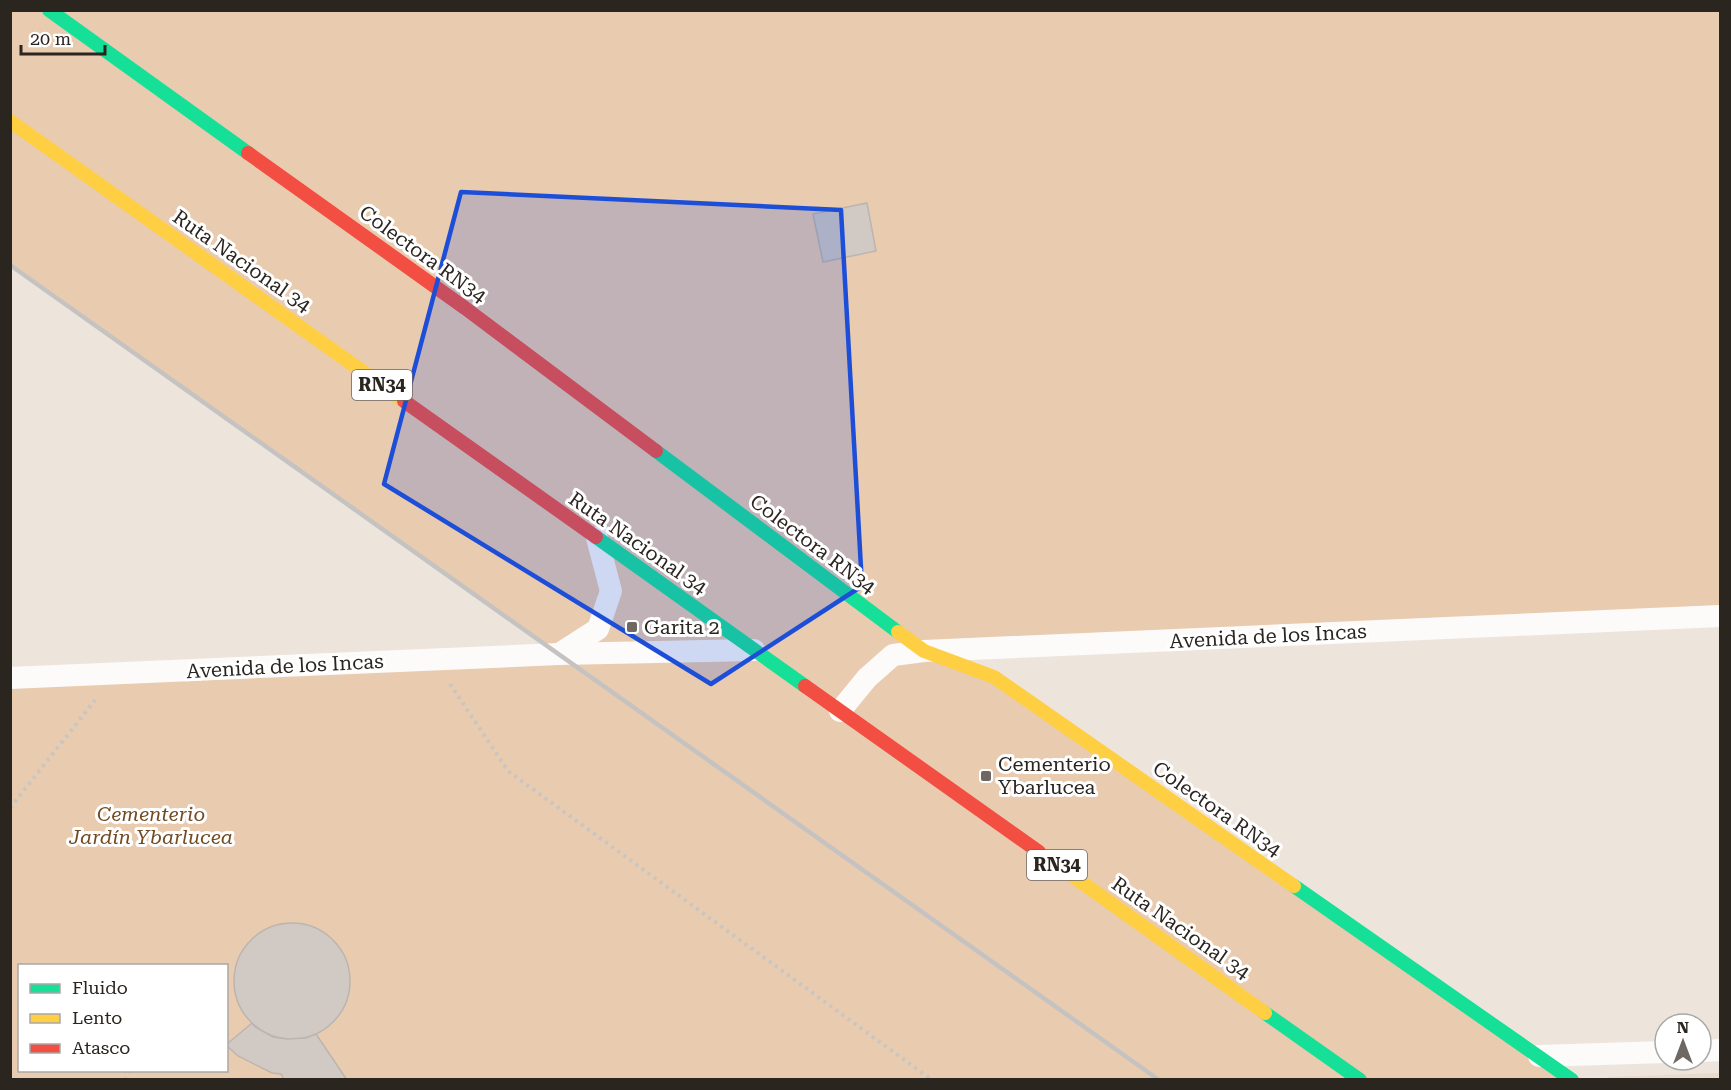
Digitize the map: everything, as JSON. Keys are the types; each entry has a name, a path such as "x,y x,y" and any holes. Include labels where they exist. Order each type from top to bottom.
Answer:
{"main road":[{"name":"Colectora RN34","path":"49,10 465,308 924,651 994,677 1572,1080"},
{"name":"Ruta Nacional 34","path":"10,120 1360,1080"}],"street":[{"path":"560,654 598,629 611,591 597,538"},
{"name":"Avenida de los Incas","path":"840,711 867,678 893,655 924,651 1720,616"},
{"name":"Avenida de los Incas","path":"10,678 560,654 754,650"},
{"path":"1539,1056 1653,1052"}],"path":[{"path":"433,659 508,771 932,1080"},
{"path":"10,808 116,673"}],"highlighted area":[{"path":"461,192 841,210 862,586 711,684 384,484"}],"shaded area":[{"path":"1720,1073 1720,1080 1610,1080 1607,1077"}],"green space":[{"name":"Cementerio Jardín Ybarlucea","path":"11,11 1720,11 1720,616 927,651 994,677 1572,1079 11,1079 10,678 559,654 11,265"}],"building":[{"path":"867,203 876,251 823,262 813,214"},
{"path":"292,923 314,927 333,940 346,959 350,981 346,1003 333,1022 314,1035 292,1039 270,1035 251,1022 238,1003 234,981 238,959 251,940 270,927"},
{"path":"252,1023 273,1037 306,1038 316,1034 347,1080 284,1080 281,1074 272,1073 238,1056 228,1047 228,1043"}],"railway":[{"path":"10,265 1159,1080"}],"traffic: fast":[{"path":"49,10 248,153"},
{"path":"656,451 898,632"},
{"path":"596,537 805,686"},
{"path":"1294,886 1572,1080"},
{"path":"1265,1013 1360,1080"}],"traffic: slow":[{"path":"10,121 404,401"},
{"path":"898,632 924,651 994,677 1294,886"},
{"path":"1039,852 1265,1013"}],"traffic: jam":[{"path":"248,153 465,308 656,451"},
{"path":"404,401 596,537"},
{"path":"805,686 1039,852"}],"place":[{"name":"Garita 2","path":"632,627"},
{"name":"Cementerio Ybarlucea","path":"986,776"}]}
